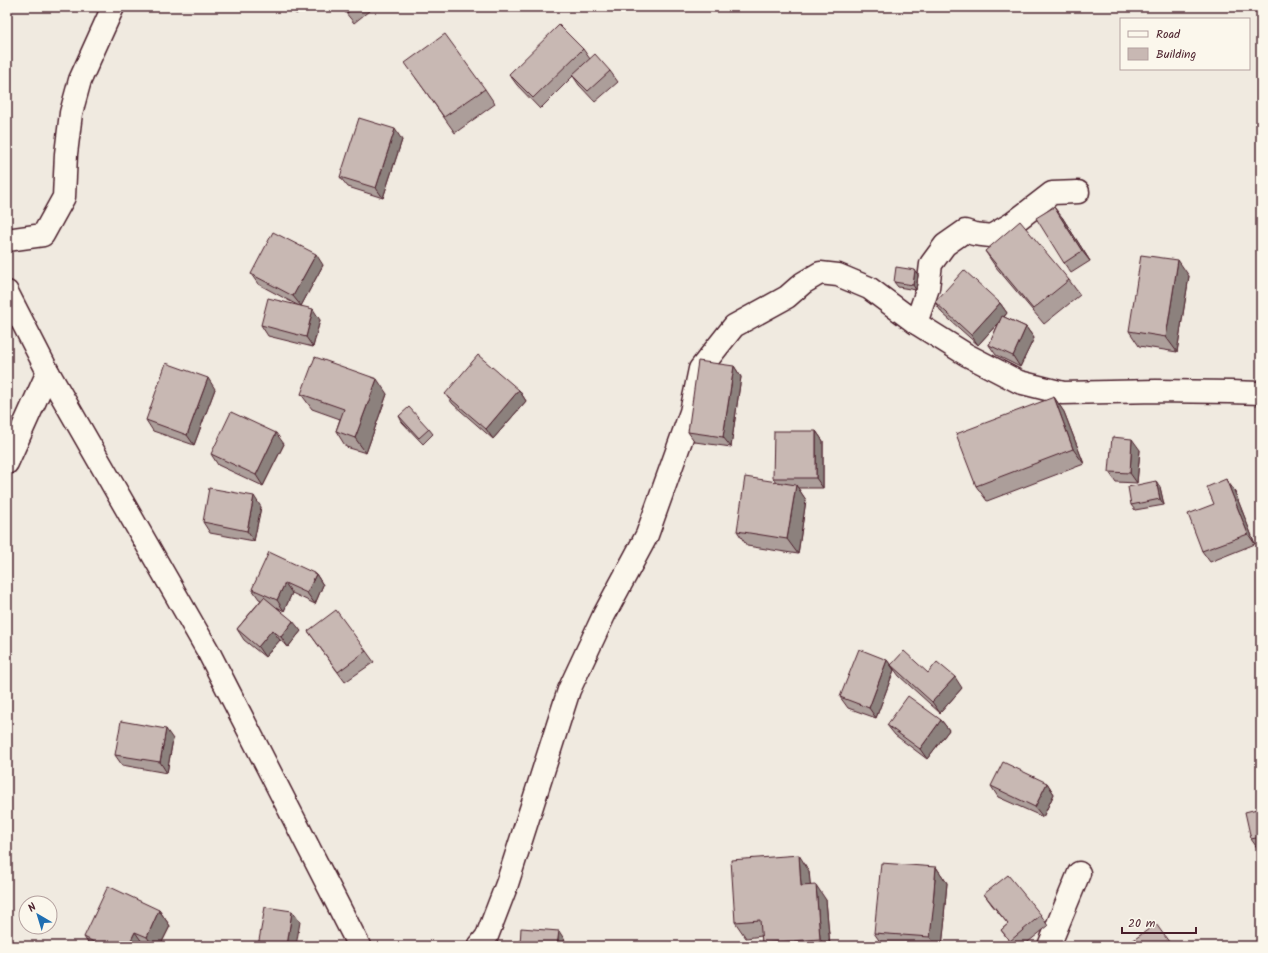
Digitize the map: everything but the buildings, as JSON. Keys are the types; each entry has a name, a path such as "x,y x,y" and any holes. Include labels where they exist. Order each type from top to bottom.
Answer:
{"street":[{"path":"7,240 43,235 64,197 66,154 71,113 80,80 113,7"},
{"path":"916,322 928,288 931,264 945,245 965,231 974,234 991,236 1013,222 1052,193 1078,192"},
{"path":"479,946 487,936 507,884 569,690 604,615 647,535 691,412 700,369 734,326 787,297 803,283 820,273 838,275 869,288 916,322 967,355 1019,382 1063,393 1156,391 1261,393"},
{"path":"7,292 48,372 208,651 359,946"},
{"path":"7,463 48,372"},
{"path":"1049,946 1079,873"}]}
